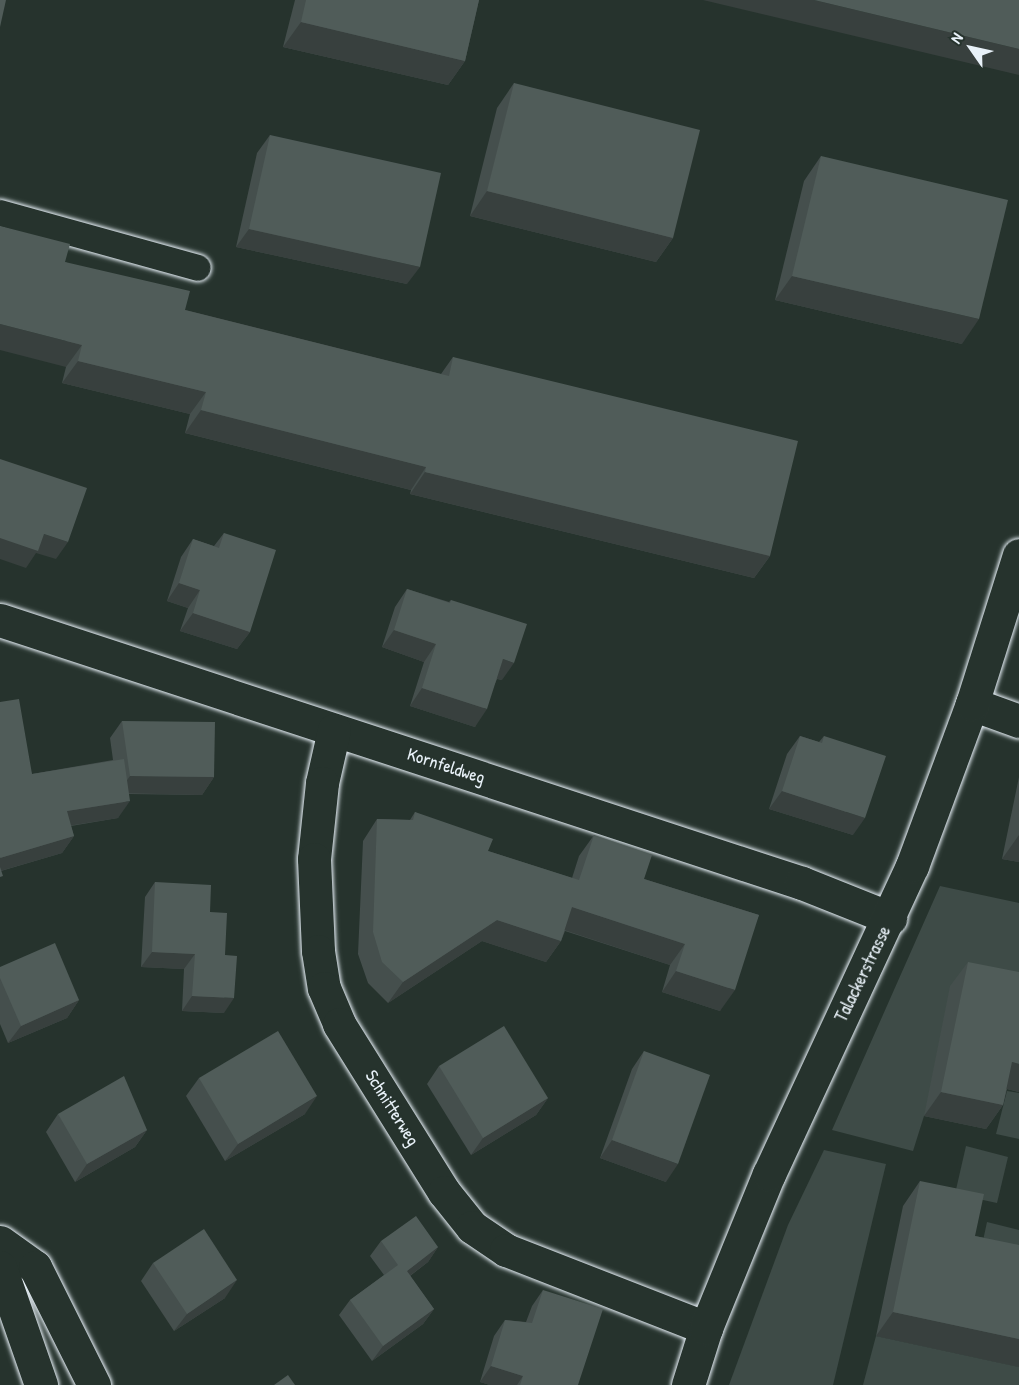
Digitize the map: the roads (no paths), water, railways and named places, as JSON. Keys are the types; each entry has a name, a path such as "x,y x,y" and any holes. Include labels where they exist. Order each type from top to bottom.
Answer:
{"street":[{"name":"Talackerstrasse","path":"688,1385 706,1328 769,1174 890,918 923,838 972,704 1019,555"},
{"name":"Kornfeldweg","path":"0,620 802,883 890,918"},
{"path":"972,704 1019,721"},
{"name":"Schnitterweg","path":"334,730 322,783 314,859 318,951 324,988 345,1034 444,1192 472,1227 506,1250 706,1328"},
{"path":"0,1242 35,1267 89,1375"},
{"path":"0,1268 41,1385"}],"lane":[{"path":"0,213 198,268"}]}
